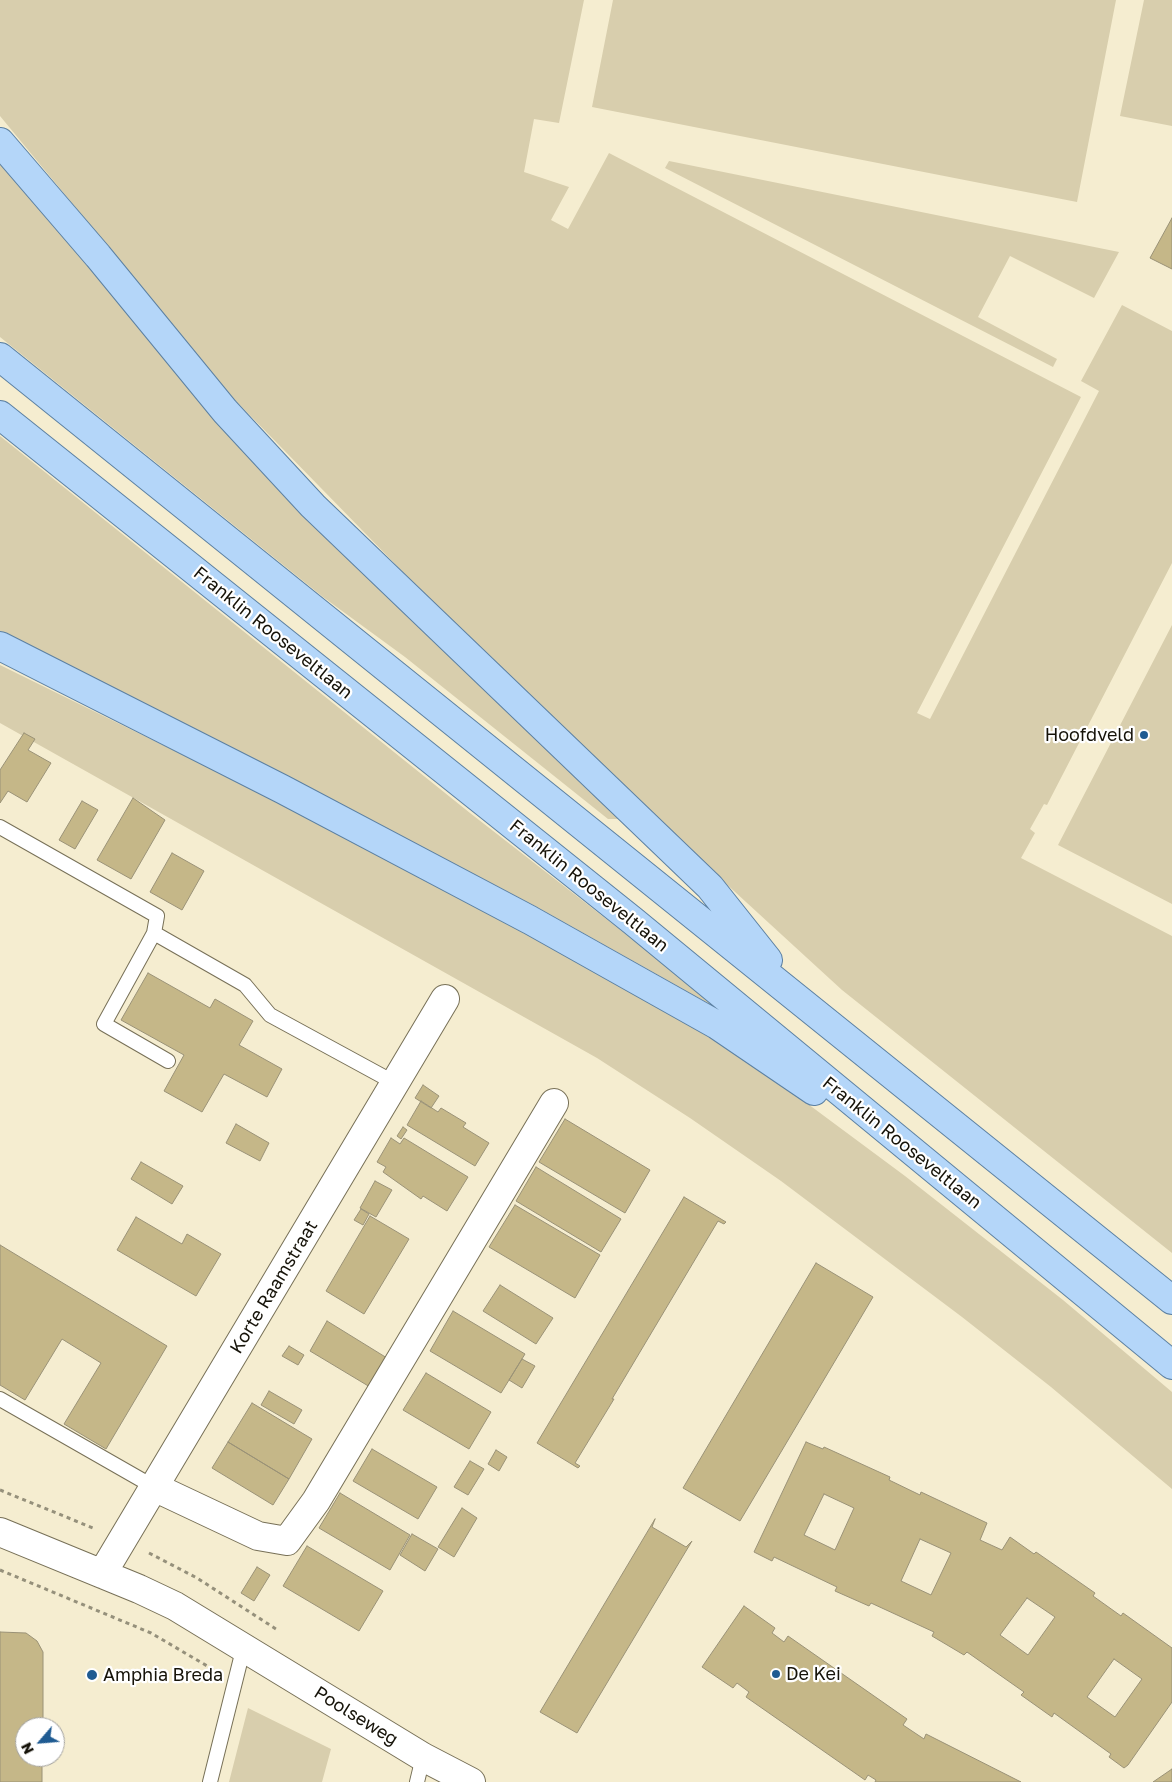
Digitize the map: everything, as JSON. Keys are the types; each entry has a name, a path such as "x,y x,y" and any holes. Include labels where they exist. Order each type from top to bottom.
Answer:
{"main road":[{"path":"0,142 98,256 225,410 313,506 710,887 797,997"},
{"path":"0,357 1172,1300"},
{"name":"Franklin Rooseveltlaan","path":"0,415 633,921 1172,1365"},
{"path":"0,646 430,867 717,1025 962,1193"}],"street":[{"name":"Korte Raamstraat","path":"102,1574 445,999"},
{"path":"154,1487 258,1536 287,1541 316,1501 554,1104"},
{"name":"Poolseweg","path":"0,1532 157,1597 244,1646 420,1770 470,1782"}],"lane":[{"path":"0,827 157,916 154,934 104,1024 168,1061"},
{"path":"154,934 245,985 270,1015 395,1083"},
{"path":"0,1399 154,1487"},
{"path":"210,1782 244,1646"}],"path":[{"path":"0,1570 151,1632 235,1682"}],"shaded area":[{"path":"0,0 584,0 559,123 534,119 524,172 569,187 551,220 568,229 609,153 1081,397 917,713 930,719 1099,391 1081,381 1122,305 1172,331 1172,563 1047,805 1044,804 1030,829 1035,833 1021,858 1172,936 1172,1253 842,990 638,803 445,615 234,399 0,116"},
{"path":"613,0 1116,0 1077,202 592,107"},
{"path":"1144,0 1172,0 1172,126 1120,116"},
{"path":"0,161 621,819 608,819 405,657 323,597 0,337"},
{"path":"669,161 1119,252 1094,298 1010,256 978,317 1057,359 1053,367 665,168"},
{"path":"0,436 470,813 731,1016 537,907 0,632"},
{"name":"Hoofdveld","path":"1172,625 1172,904 1058,845"},
{"path":"0,665 276,801 524,930 707,1036 812,1107 905,1176 1063,1300 1172,1392 1172,1489 1051,1387 962,1317 781,1181 690,1118 597,1058 0,723"},
{"path":"248,1708 331,1749 322,1782 229,1782"}],"building":[{"path":"1172,218 1172,269 1150,258"},
{"path":"24,733 35,739 28,750 51,763 27,802 8,791 0,803 0,770"},
{"path":"133,798 165,820 131,879 97,860"},
{"path":"82,801 98,810 75,849 59,840"},
{"path":"172,853 204,871 182,910 150,892"},
{"path":"148,973 210,1008 215,999 253,1021 239,1045 282,1069 267,1097 224,1074 202,1112 164,1091 184,1055 121,1020"},
{"path":"423,1085 439,1096 431,1108 415,1098"},
{"path":"421,1101 438,1112 441,1108 466,1123 463,1127 489,1143 475,1166 407,1125"},
{"path":"565,1119 650,1170 625,1213 539,1162"},
{"path":"236,1124 269,1143 260,1161 226,1143"},
{"path":"403,1127 407,1130 401,1139 397,1136"},
{"path":"391,1138 400,1144 404,1138 468,1177 447,1211 423,1196 421,1199 383,1172 386,1167 377,1162"},
{"path":"141,1162 183,1186 172,1204 131,1179"},
{"path":"536,1167 621,1219 601,1252 516,1201"},
{"path":"375,1181 392,1190 376,1217 360,1208"},
{"path":"684,1197 726,1222 724,1224 718,1221 575,1463 580,1466 578,1468 537,1443"},
{"path":"515,1205 600,1255 575,1298 489,1247"},
{"path":"361,1209 369,1214 363,1225 354,1220"},
{"path":"370,1216 409,1239 364,1314 326,1291"},
{"path":"136,1217 182,1244 187,1234 221,1254 196,1296 117,1250"},
{"path":"0,1245 167,1346 106,1449 64,1424 101,1363 62,1339 25,1400 0,1385"},
{"path":"816,1263 873,1297 740,1521 683,1488"},
{"path":"500,1285 553,1318 536,1344 483,1311"},
{"path":"453,1311 525,1354 501,1393 430,1351"},
{"path":"327,1321 387,1358 370,1387 310,1351"},
{"path":"289,1346 304,1355 298,1365 282,1356"},
{"path":"522,1359 535,1366 522,1388 509,1380"},
{"path":"426,1373 491,1412 469,1449 403,1410"},
{"path":"269,1391 302,1410 294,1424 261,1405"},
{"path":"252,1403 312,1439 289,1479 228,1442"},
{"path":"228,1442 289,1479 273,1505 212,1468"},
{"path":"806,1442 823,1449 824,1447 890,1477 889,1480 920,1495 921,1492 987,1523 980,1540 1002,1550 1010,1537 1034,1554 1036,1552 1095,1593 1093,1596 1121,1616 1123,1613 1172,1648 1172,1702 1124,1768 1109,1757 1111,1754 1054,1713 1052,1717 1021,1695 1024,1692 967,1652 964,1655 932,1636 934,1632 871,1603 869,1606 835,1591 837,1587 774,1557 772,1561 754,1552","holes":["824,1494 854,1508 835,1550 804,1535","920,1539 951,1553 931,1595 901,1581","1027,1598 1055,1617 1028,1655 1000,1635","1114,1659 1142,1679 1115,1717 1087,1697"]},
{"path":"372,1449 437,1487 418,1519 353,1481"},
{"path":"496,1450 507,1457 499,1471 488,1464"},
{"path":"470,1461 484,1469 468,1495 454,1487"},
{"path":"340,1493 410,1535 390,1570 319,1528"},
{"path":"462,1508 477,1518 454,1557 438,1547"},
{"path":"655,1519 652,1527 686,1547 692,1541 577,1733 540,1712"},
{"path":"412,1534 438,1549 425,1571 400,1555"},
{"path":"307,1546 383,1591 359,1631 283,1586"},
{"path":"257,1567 270,1575 254,1601 241,1593"},
{"path":"744,1606 775,1628 772,1633 784,1642 788,1636 907,1719 903,1725 924,1739 926,1734 1021,1782 875,1782 876,1780 868,1775 865,1780 746,1697 749,1692 737,1683 733,1688 702,1667"},
{"path":"0,1632 26,1633 37,1641 43,1652 43,1717 15,1717 15,1767 42,1767 42,1782 0,1782"},
{"path":"1172,1769 1172,1782 1153,1782"}],"place":[{"name":"Hoofdveld","path":"1144,735"},
{"name":"De Kei","path":"776,1674"},
{"name":"Amphia Breda","path":"92,1675"}]}
